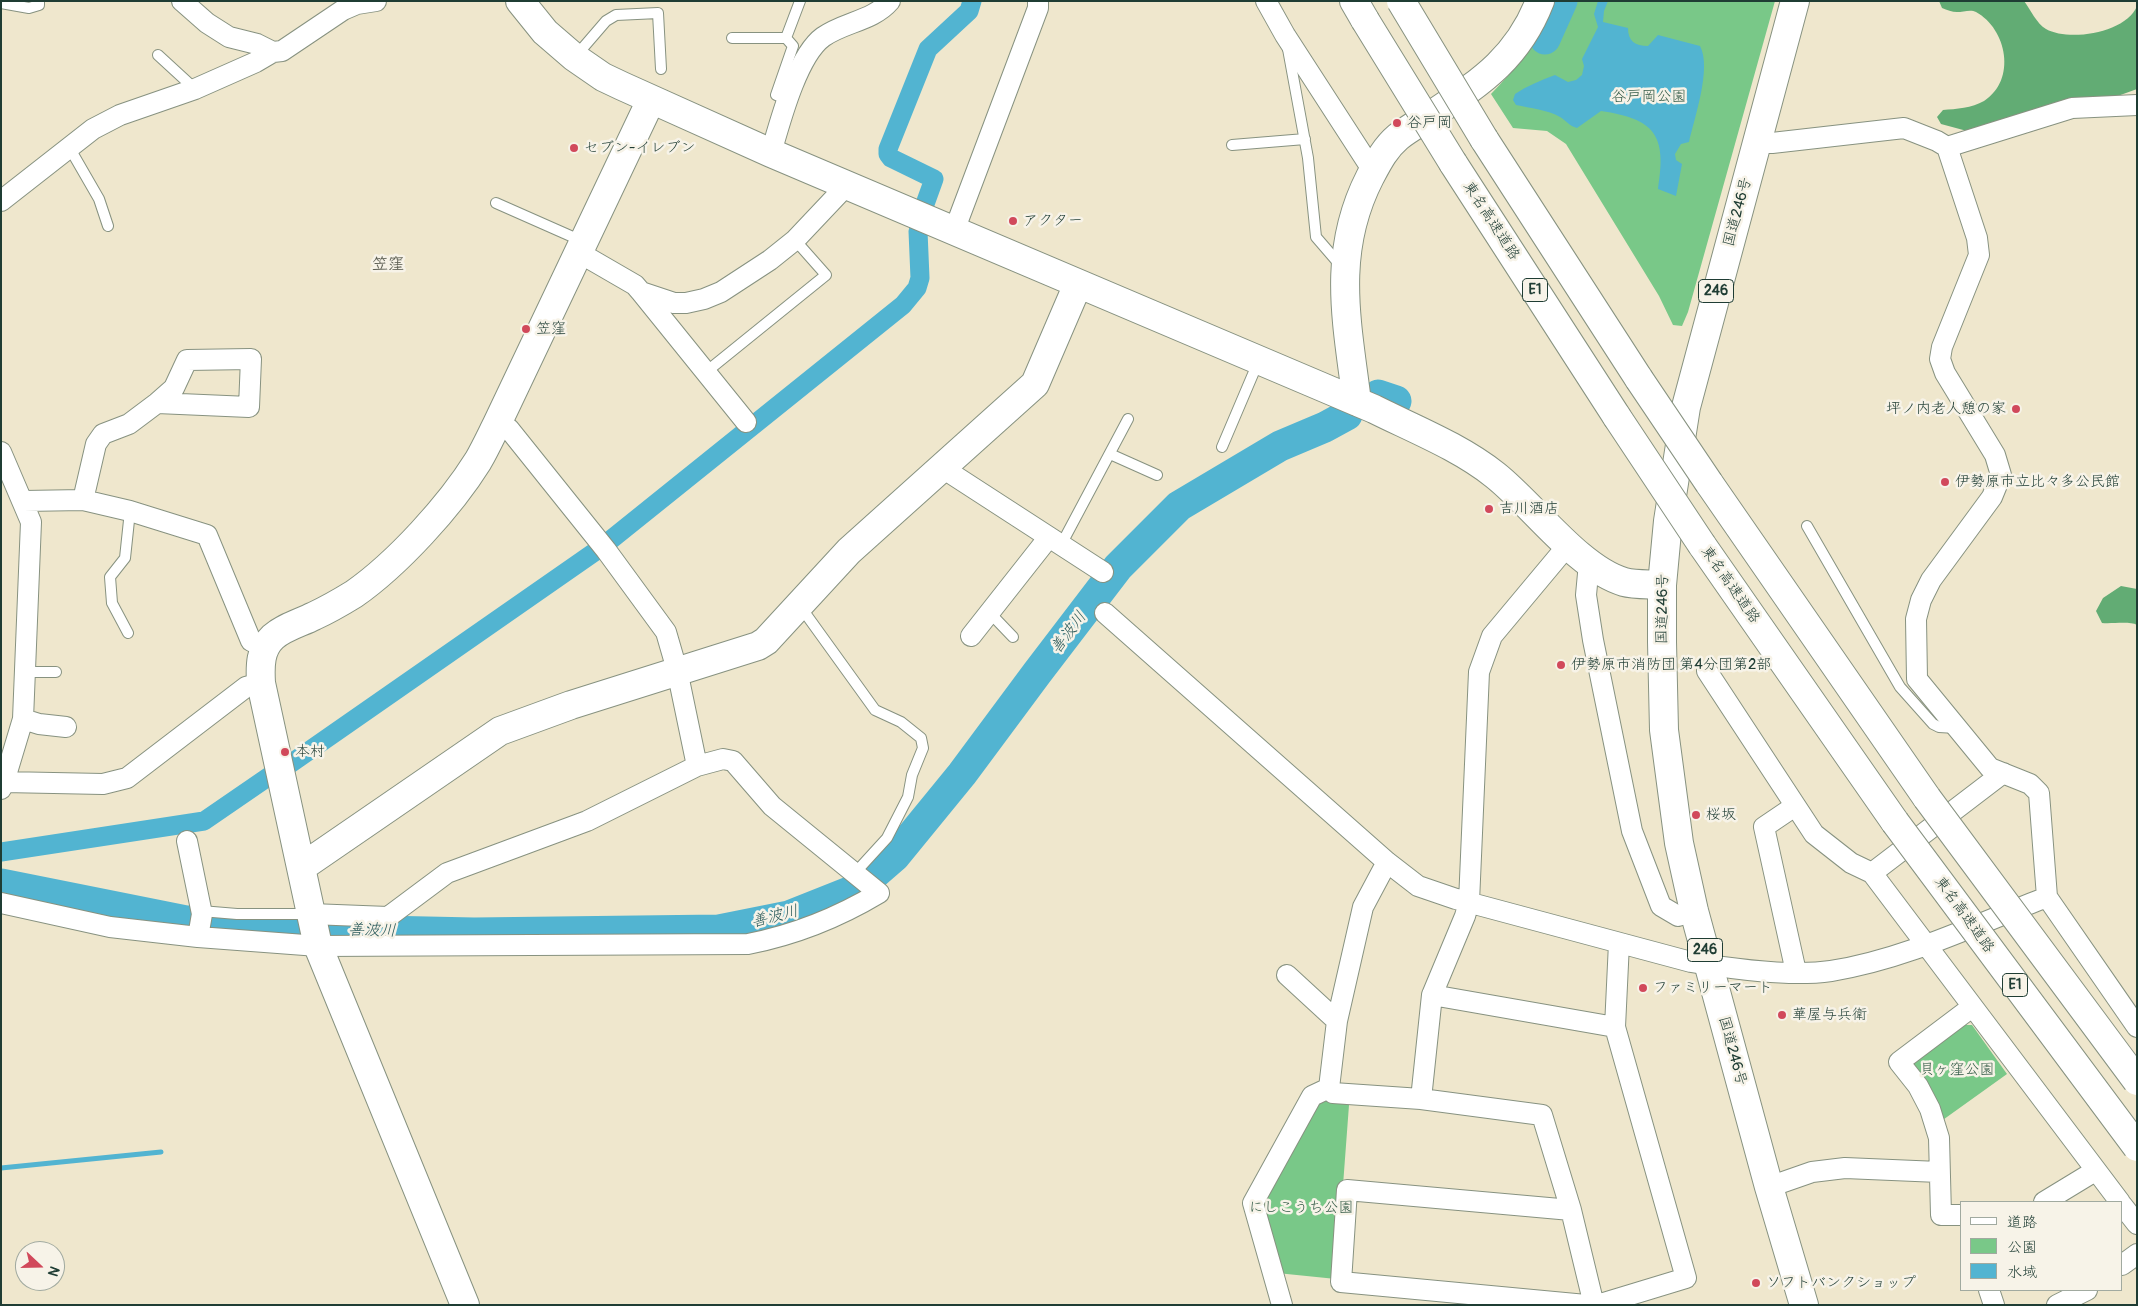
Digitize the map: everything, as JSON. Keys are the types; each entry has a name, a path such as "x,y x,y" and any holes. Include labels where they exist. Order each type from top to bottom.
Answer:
{"main road":[{"path":"520,1 545,32 574,57 603,77 650,100 1357,402 1469,457 1496,475 1568,545 1589,562 1624,582 1662,585"},
{"name":"E1","path":"1401,1 1484,139 1639,379 1709,483 1927,798 2137,1082"},
{"path":"1357,402 1344,293 1348,238 1361,194 1385,150 1398,137 1482,81 1496,68 1520,40 1530,24 1540,1"},
{"name":"国道246号","path":"1795,1 1686,407 1671,494 1662,585 1664,730 1679,843 1694,911 1769,1187 1804,1305"},
{"name":"東名高速道路","path":"1359,11 1453,163 1702,545 1895,822 2137,1147"},
{"path":"465,1305 315,930 261,683 260,664 265,647 273,637 353,595 391,563 449,501 478,461 498,424 650,100"},
{"path":"302,867 500,731 677,670 758,646 766,641 849,551 1036,384 1078,284"}],"street":[{"path":"182,1 206,23 229,37 257,44 273,52"},
{"path":"1,202 92,129 120,115 195,89 256,62 273,52 282,51 344,10 357,4 376,1"},
{"path":"771,152 788,100 806,55 823,37 882,11 890,1"},
{"path":"954,231 1038,8 1038,1"},
{"path":"1266,1 1285,35 1373,171"},
{"path":"1947,147 2072,108 2137,105"},
{"path":"1756,143 1772,143 1904,128 1936,140 1947,147 1977,238 1979,255 1942,347 1940,359 1948,379 1995,454 2001,475 1996,490 1988,503 1931,580 1918,609 1916,629 1917,679 1987,764 2030,784 2039,793 2047,898 2137,1027"},
{"path":"641,292 674,303 686,303 704,299 721,292 795,240 848,185"},
{"path":"580,247 641,292 746,422"},
{"path":"83,500 96,444 103,434 129,424 157,403 174,388 187,360 251,359 249,406 157,403"},
{"path":"498,424 509,429 606,550 666,632 677,670 697,766"},
{"path":"1,452 24,501 31,522 23,719 2,786 103,784 127,778 246,687 261,683"},
{"path":"941,467 1103,572"},
{"path":"24,501 83,500 130,511 206,535 251,641 265,647"},
{"path":"971,636 1055,541"},
{"path":"1421,1099 1432,995 1469,902 1479,672 1492,636 1568,545"},
{"path":"1589,562 1586,595 1593,640 1632,831 1661,906 1678,916 1694,911"},
{"path":"1106,613 1387,862 1418,886 1469,902 1618,943 1709,965 1796,972 1830,971 1867,963 1925,944 2047,898"},
{"path":"1707,671 1814,834 1851,863 1872,873 2119,1201"},
{"path":"23,719 38,724 66,727"},
{"path":"1,903 110,927 198,937 315,930 748,944 773,939 801,930 858,905 879,893 772,806 733,761 723,759 697,766 587,820 447,873 388,917 315,930"},
{"path":"1872,873 2003,773"},
{"path":"1795,806 1764,827 1796,972"},
{"path":"187,841 202,912 198,937"},
{"path":"1387,862 1363,908 1337,1021 1329,1088 1333,1093 1421,1099 1542,1115 1571,1210 1595,1305 1686,1278 1615,1027 1618,943"},
{"path":"1287,975 1337,1021"},
{"path":"1432,995 1615,1027"},
{"path":"1960,1215 1941,1215 1939,1138 1930,1109 1918,1086 1899,1062 1972,1007"},
{"path":"1282,1305 1253,1203 1312,1096 1329,1088"},
{"path":"1769,1187 1812,1172 1845,1168 1939,1172"},
{"path":"2046,1201 2095,1170"},
{"path":"1571,1210 1347,1190 1341,1282 1586,1305"},
{"path":"2123,1206 2137,1224"},
{"path":"2123,1264 2137,1254"},
{"path":"1989,1291 1994,1305"},
{"path":"2057,1305 2085,1291"}],"lane":[{"path":"1,3 29,8 40,5 39,1"},
{"path":"658,1 661,69"},
{"path":"786,38 800,1"},
{"path":"574,57 606,21 616,15 658,13"},
{"path":"1285,35 1305,138 1316,237 1345,271"},
{"path":"732,38 786,38 793,46 776,95 788,100"},
{"path":"158,55 195,89"},
{"path":"1232,145 1305,138"},
{"path":"69,147 99,199 108,226"},
{"path":"496,203 580,247"},
{"path":"706,372 826,275 795,240"},
{"path":"1222,447 1259,360"},
{"path":"1055,541 1110,454 1128,419"},
{"path":"1110,454 1156,475"},
{"path":"128,633 112,603 110,577 125,558 130,511"},
{"path":"1807,526 1900,688 1933,724 1939,727 1958,728"},
{"path":"799,605 875,710 901,722 921,738 923,748 912,775 908,797 863,880"},
{"path":"990,613 1013,637"},
{"path":"25,672 56,672"},
{"path":"202,912 237,914 315,930"}],"green space":[{"name":"谷戸岡公園","path":"1556,1 1775,1 1688,312 1682,326 1673,325 1659,296 1566,144 1547,131 1513,128 1491,94 1528,51 1544,27"},
{"path":"1939,1 2024,1 2043,27 2056,33 2068,35 2082,35 2109,29 2131,15 2137,6 2137,89 2115,97 1967,131 1941,124 1937,117 1943,110 1974,105 1984,101 1994,92 2001,81 2004,55 2001,42 1987,20 1974,11 1955,12 1944,9"},
{"path":"2121,586 2137,589 2137,625 2102,623 2096,611 2103,598"},
{"name":"貝ヶ窪公園","path":"1964,1025 1972,1025 2007,1074 1940,1122 1912,1069 1915,1060"},
{"name":"にしこうち公園","path":"1320,1096 1339,1098 1349,1105 1336,1279 1277,1273 1257,1203"}],"water":[{"path":"1598,1 1608,1 1604,11 1603,22 1628,28 1629,36 1636,44 1648,46 1658,35 1700,46 1704,67 1701,94 1689,142 1681,144 1675,154 1676,160 1682,164 1676,196 1658,189 1660,155 1658,143 1653,133 1645,125 1619,114 1601,111 1577,128 1550,113 1516,105 1513,100 1515,94 1520,91 1555,75 1568,82 1576,80 1582,75 1584,66 1582,59 1598,27 1594,14"}],"waterway":[{"path":"925,204 934,179 891,158 888,154 888,149 928,49 969,11 972,1"},
{"name":"善波川","path":"1545,39 1562,1"},
{"path":"608,542 903,305 917,288 920,278 918,231"},
{"name":"善波川","path":"1378,395 1396,401"},
{"name":"善波川","path":"1,884 186,921 228,926 474,933 719,930 789,916 857,889 895,856 962,774 1118,567 1179,506 1280,446 1325,427 1347,415"},
{"path":"290,764 596,551"},
{"path":"1,852 204,821 271,775"},
{"path":"1,1168 161,1152"}],"place":[{"name":"谷戸岡","path":"1397,123"},
{"name":"セブン-イレブン","path":"574,148"},
{"name":"アクター","path":"1013,221"},
{"name":"笠窪","path":"526,329"},
{"name":"坪ノ内老人憩の家","path":"2016,409"},
{"name":"伊勢原市立比々多公民館","path":"1945,482"},
{"name":"吉川酒店","path":"1489,509"},
{"name":"伊勢原市消防団 第4分団第2部","path":"1561,665"},
{"name":"本村","path":"285,752"},
{"name":"桜坂","path":"1696,815"},
{"name":"ファミリーマート","path":"1643,988"},
{"name":"華屋与兵衛","path":"1782,1015"},
{"name":"ソフトバンクショップ","path":"1756,1283"}],"district":[{"name":"笠窪","path":"388,265"}]}
